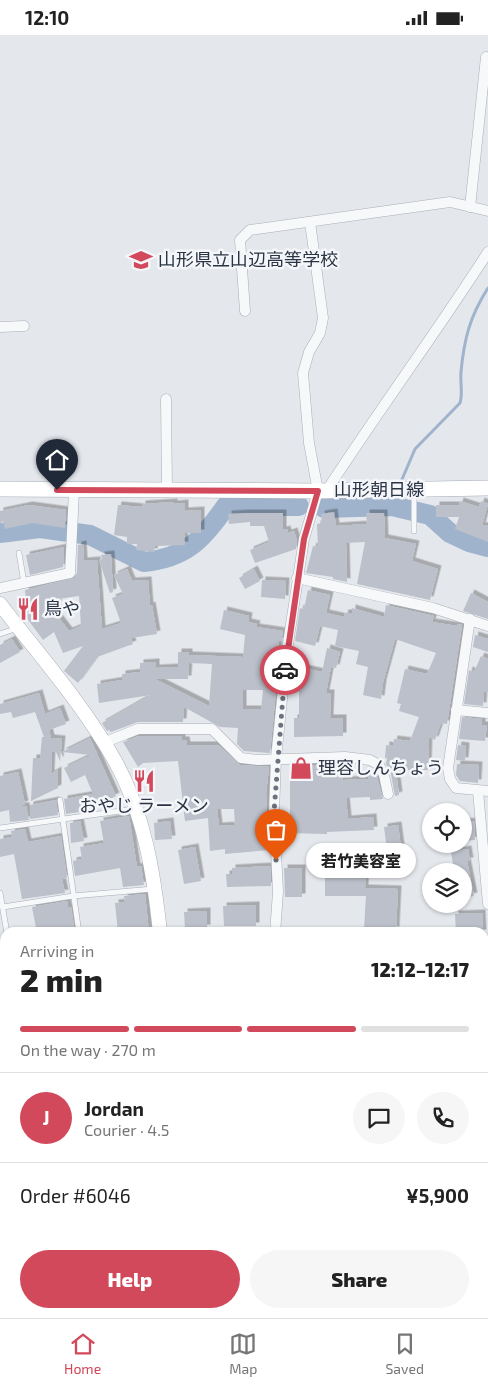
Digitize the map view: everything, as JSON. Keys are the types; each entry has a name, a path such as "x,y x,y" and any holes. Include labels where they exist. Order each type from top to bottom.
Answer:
{"main road":[{"name":"山形朝日線","path":"0,489 74,491 414,491 488,488"}],"street":[{"path":"470,207 486,57"},
{"path":"245,311 240,240 250,230 450,202 488,211"},
{"path":"310,221 323,318 320,333 308,352 303,373 309,443 322,491"},
{"path":"275,927 278,892 274,812 276,758 297,578 304,539 322,491 453,307 488,253"},
{"path":"0,327 24,326"},
{"path":"166,399 167,491"},
{"path":"0,588 70,573 74,491"},
{"path":"297,578 433,608 488,626"},
{"path":"0,604 86,716 115,761 135,809 148,850 156,889 159,927"},
{"path":"470,619 448,768 450,779 456,788 483,791 488,904"},
{"path":"456,710 488,713"},
{"path":"104,743 138,729 212,729 241,758 258,760 345,757 370,759 379,765 384,775 388,794"}],"lane":[{"path":"414,491 414,531"},
{"path":"19,553 24,583"},
{"path":"0,634 19,628"},
{"path":"60,800 79,927"},
{"path":"0,828 135,809"},
{"path":"3,907 73,896 156,889"},
{"path":"0,893 6,927"}],"building":[{"path":"460,501 479,507 481,501 488,504 482,526 488,525 488,542 455,529 459,517 436,517 436,505 459,505"},
{"path":"174,502 174,504 185,503 185,511 201,510 201,533 184,533 185,545 155,546 154,552 136,550 137,544 127,544 127,537 114,535 118,505 142,507 142,504"},
{"path":"29,505 66,510 65,528 32,523 5,529 3,521 0,524 0,511"},
{"path":"334,512 336,526 367,524 366,513 384,513 385,538 416,544 412,561 438,569 430,600 357,584 365,542 346,543 347,582 333,579 333,577 306,573 313,546 318,547 317,524 322,523 321,514"},
{"path":"283,513 283,530 287,529 288,533 294,531 297,541 296,549 255,563 250,550 269,542 264,526 250,526 250,522 229,524 228,514"},
{"path":"83,544 84,561 97,560 102,629 121,623 112,598 123,594 114,575 127,569 132,581 148,580 150,606 152,605 157,634 131,638 133,644 97,657 78,683 64,671 83,646 63,653 54,632 43,640 17,605 26,598 25,590 74,578 77,573 78,545","holes":["79,596 81,626 69,631 49,605 58,604 58,599"]},
{"path":"64,547 63,567 30,575 26,555"},
{"path":"111,554 113,592 110,593 99,560 102,559 101,555"},
{"path":"254,569 260,581 245,589 239,578"},
{"path":"262,580 286,581 285,599 261,597"},
{"path":"308,590 330,595 326,613 344,617 345,613 352,613 352,608 384,617 386,605 434,616 432,622 462,625 447,724 441,723 435,740 429,737 428,770 403,770 402,773 396,772 399,795 395,796 391,774 386,764 386,745 393,746 394,739 410,741 419,717 399,711 401,704 397,703 405,669 427,674 436,653 395,639 383,683 381,699 363,695 368,667 356,664 359,651 335,646 338,630 320,626 315,646 295,641 300,608 304,609"},
{"path":"471,593 488,602 488,619 463,611"},
{"path":"224,610 249,616 248,622 257,624 256,627 283,631 281,641 279,641 270,753 244,751 237,744 238,728 220,727 184,707 183,722 138,722 111,732 107,731 102,723 151,695 99,703 97,684 122,680 122,674 140,672 140,663 156,662 156,668 178,667 178,652 189,652 189,655 243,657 245,635 220,629","holes":["189,663 212,664 209,706 155,679 188,679","243,690 263,690 261,709 243,709"]},
{"path":"475,635 488,639 488,652 473,647"},
{"path":"12,639 20,652 0,663 0,645"},
{"path":"327,648 340,652 336,668 331,667 326,693 331,693 330,718 343,718 343,736 294,737 294,718 299,718 299,687 303,668 322,672"},
{"path":"481,656 488,659 488,693 484,691 483,706 464,704 469,670 474,672"},
{"path":"39,693 45,714 60,708 66,724 49,730 51,738 62,739 60,761 56,752 52,751 51,774 58,770 58,788 31,801 33,758 40,758 42,737 44,737 35,712 13,718 11,712 0,714 0,704"},
{"path":"462,717 482,719 482,725 487,725 485,741 459,739"},
{"path":"139,736 182,736 182,740 186,740 187,745 218,745 240,765 269,767 266,794 269,850 225,854 225,849 210,851 208,818 185,821 178,761 143,763 138,767 123,742","holes":["217,809 234,809 235,825 219,826"]},
{"path":"90,738 116,796 93,807 93,810 66,814 64,799 93,794 85,775 71,782 64,768 91,755 62,752"},
{"path":"458,745 466,746 465,761 456,760"},
{"path":"343,764 343,780 369,779 368,776 377,777 383,799 370,800 370,797 346,798 348,819 373,817 374,830 327,832 327,834 287,833 287,815 290,815 290,766"},
{"path":"457,764 479,765 478,783 460,781 456,775"},
{"path":"18,772 25,804 20,806 26,806 29,820 10,822 9,810 0,812 0,776"},
{"path":"56,800 58,815 30,819 30,805"},
{"path":"129,816 137,867 141,866 144,885 123,887 120,868 75,876 73,861 82,859 80,847 104,843 100,821"},
{"path":"80,821 84,841 71,843 70,823"},
{"path":"170,821 172,839 155,840 154,823"},
{"path":"472,821 474,821 475,840 472,840"},
{"path":"398,825 401,848 387,850 384,827"},
{"path":"25,829 28,842 61,836 67,878 62,879 65,893 22,899 14,854 0,857 0,839 12,837 11,831"},
{"path":"195,847 201,881 184,884 178,850"},
{"path":"451,853 469,853 470,861 467,861 467,863 453,863"},
{"path":"339,861 366,862 365,888 398,889 396,927 364,927 366,896 325,896 325,869 339,869"},
{"path":"270,866 271,886 227,887 226,874 232,874 232,868"},
{"path":"284,868 302,868 302,897 285,897"},
{"path":"145,894 148,927 117,927 115,903 125,902 124,896"},
{"path":"67,901 68,907 71,907 74,927 36,927 32,907"},
{"path":"256,905 256,926 224,926 223,906"},
{"path":"207,911 207,927 185,927 184,912"},
{"path":"482,913 483,927 456,927 455,914"}],"waterway":[{"path":"400,484 415,449 460,403 461,372 466,338 472,318 488,288"},
{"path":"0,533 40,528 90,535 144,562 171,556 192,545 209,528 226,506 299,506"},
{"path":"324,508 392,506 430,515 450,533 469,542 488,547"}],"way so far":[{"path":"276,860 274,812 276,758 285,670"}],"place":[{"name":"山形県立山辺高等学校","path":"141,260"},
{"name":"鳥や","path":"28,609"},
{"name":"理容しんちょう","path":"301,768"},
{"name":"おやじ ラーメン","path":"144,781"},
{"name":"若竹美容室","path":"276,860"}],"route":[{"path":"57,490 318,491 304,539 292,608 285,670"}]}
